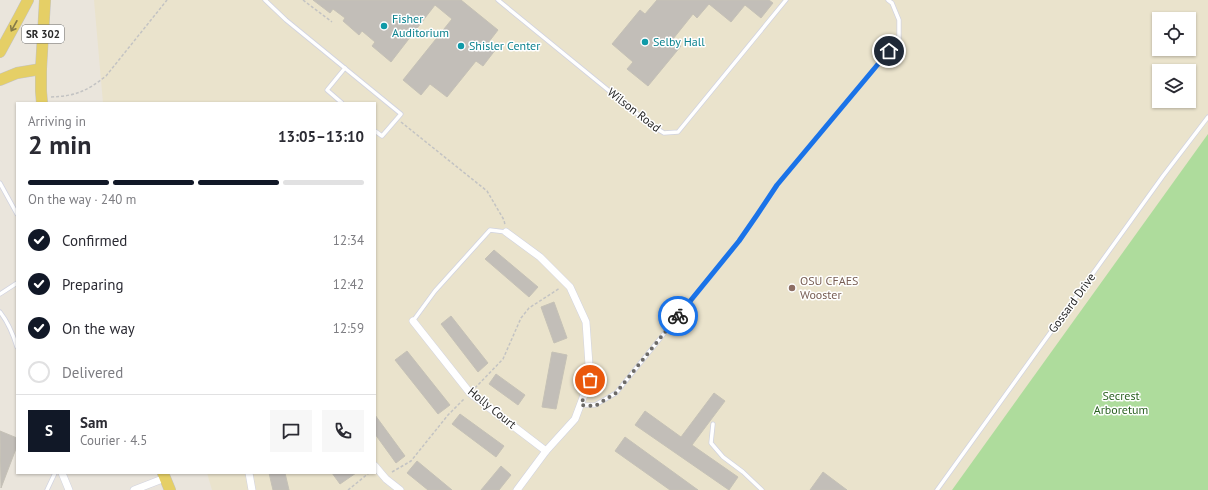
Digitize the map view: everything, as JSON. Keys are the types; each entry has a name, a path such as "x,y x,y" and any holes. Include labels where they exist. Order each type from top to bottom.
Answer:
{"main road":[{"path":"0,52 28,0"},
{"name":"SR 302","path":"41,69 45,0"},
{"path":"0,80 17,73 41,69 42,100"},
{"path":"164,475 170,490"}],"street":[{"path":"506,232 540,257 570,287 586,322 590,380 575,419 546,451 518,490"},
{"name":"Holly Court","path":"413,321 470,393 546,451"},
{"path":"376,467 386,479 400,490"},
{"path":"62,474 69,490"},
{"path":"249,474 252,490"},
{"path":"134,490 164,475"}],"lane":[{"path":"266,0 286,20 401,114 382,136 376,132"},
{"name":"Wilson Road","path":"498,0 651,125 664,133 678,132 786,0"},
{"path":"581,405 595,406 616,393 739,241 777,185 899,39 899,20 892,4 888,0"},
{"path":"341,102 326,90 345,68"},
{"name":"Gossard Drive","path":"937,490 1162,176 1208,117"},
{"path":"0,183 16,212"},
{"path":"413,321 435,291 490,230 506,232"},
{"path":"0,294 16,284"},
{"path":"0,312 12,331 16,345"},
{"path":"12,331 16,329"},
{"path":"713,424 711,443 723,457 743,472 762,490"},
{"path":"47,490 55,474"}],"path":[{"path":"42,100 80,93 100,81 106,76 167,0"},
{"path":"303,0 332,22"},
{"path":"397,118 487,191 504,220 506,232"}],"shaded area":[{"name":"OSU CFAES Wooster","path":"94,0 1208,0 1208,490 212,490 207,474 376,474 376,102 103,102"}],"green space":[{"name":"Secrest Arboretum","path":"1208,134 1208,490 952,490"}],"building":[{"path":"313,0 461,0 498,30 488,43 496,49 483,66 476,61 447,97 430,84 421,95 403,80 452,19 435,5 391,62 372,46 375,42 362,31 359,35 343,21 345,18 333,9 330,13"},
{"name":"Selby Hall","path":"657,0 769,0 773,3 761,18 745,5 731,22 709,4 697,18 693,14 673,39 681,46 648,86 627,69 633,62 612,44 640,10 645,14"},
{"path":"494,250 538,287 529,297 485,259"},
{"path":"554,302 567,338 554,343 541,307"},
{"path":"451,316 488,363 478,372 441,324"},
{"path":"407,351 450,405 438,414 395,360"},
{"path":"552,352 567,355 556,409 542,407"},
{"path":"496,374 525,395 518,405 489,384"},
{"path":"714,393 725,401 692,445 738,477 729,490 635,425 645,411 681,437"},
{"path":"460,414 504,446 496,457 452,424"},
{"path":"376,416 405,456 396,463 376,435"},
{"path":"0,431 16,438 16,449 1,488"},
{"path":"625,437 698,490 670,490 615,451"},
{"path":"417,461 452,490 428,490 407,473"},
{"path":"501,466 511,475 499,490 481,490"},
{"path":"823,472 847,490 810,490"},
{"path":"269,474 285,474 289,490 273,490"},
{"path":"333,474 355,474 340,484"}],"way so far":[{"path":"590,380 581,405 595,406 616,393 678,316"}],"place":[{"name":"Fisher Auditorium","path":"384,26"},
{"name":"Selby Hall","path":"645,42"},
{"name":"Shisler Center","path":"461,46"},
{"name":"OSU CFAES Wooster","path":"792,288"}],"route":[{"path":"678,316 739,241 777,185 889,51"}]}
